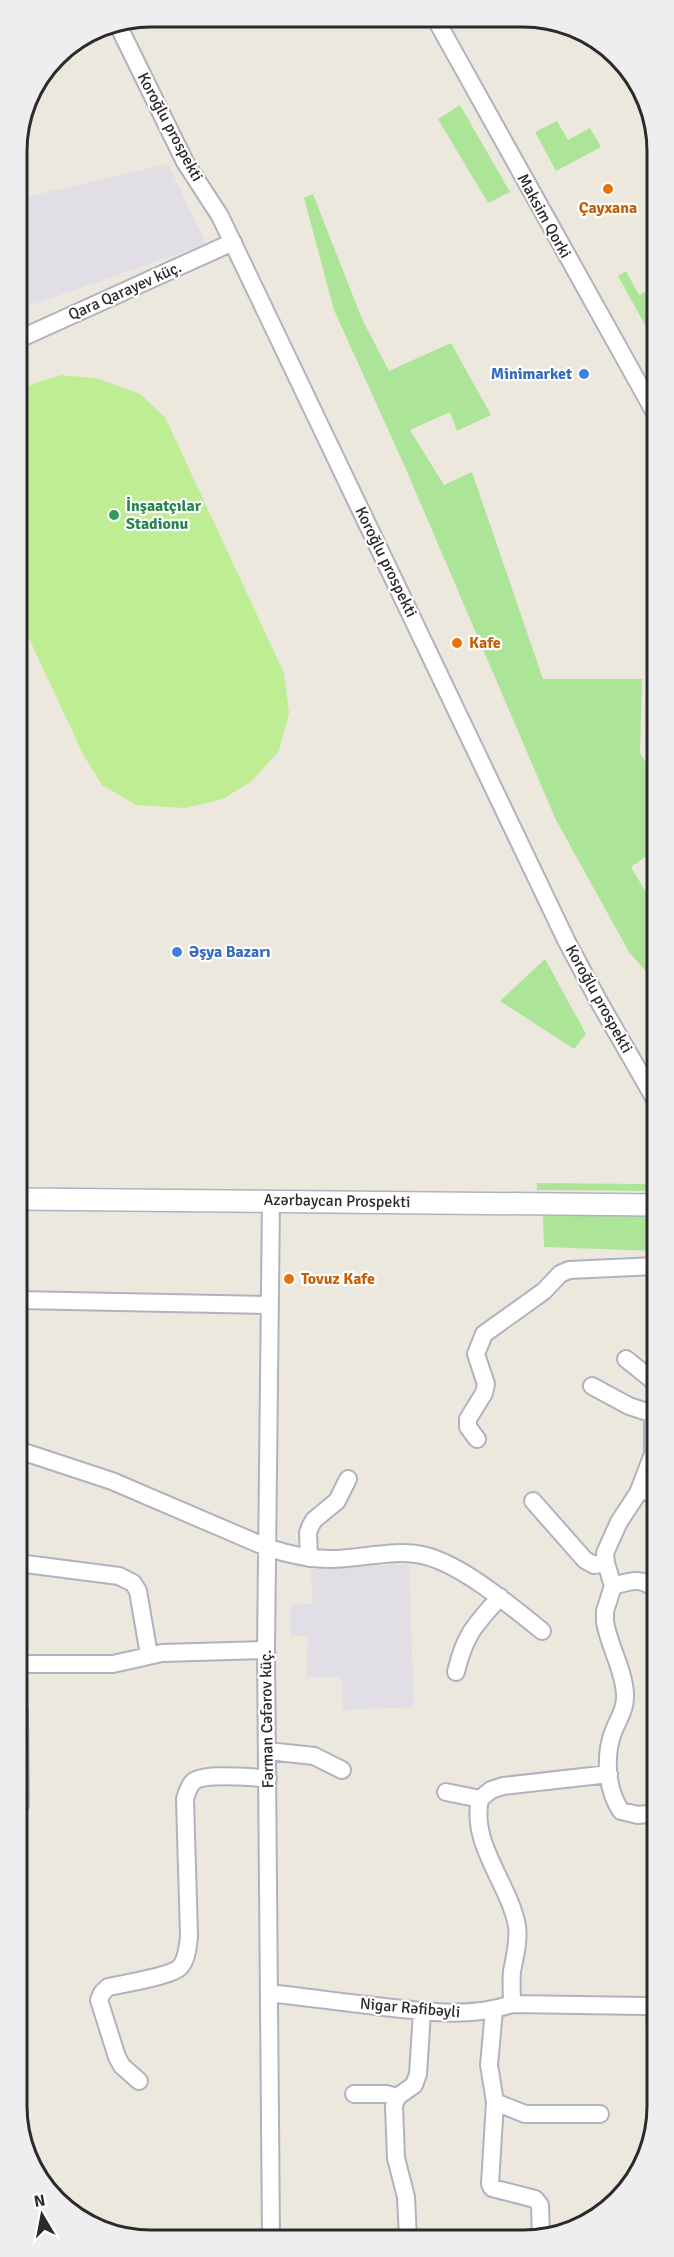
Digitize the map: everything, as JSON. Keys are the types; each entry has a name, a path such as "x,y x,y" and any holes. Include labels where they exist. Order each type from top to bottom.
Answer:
{"street":[{"name":"Maksim Qorki","path":"440,27 647,399"},
{"name":"Koroğlu prospekti","path":"121,31 185,162 220,216 233,242 567,942 647,1085"},
{"name":"Qara Qarayev küç.","path":"27,335 233,242"},
{"name":"Azərbaycan Prospekti","path":"27,1199 647,1205"},
{"name":"Fərman Cəfərov küç.","path":"271,1200 266,1650 271,2230"},
{"path":"477,1439 468,1427 468,1419 484,1393 486,1384 476,1354 484,1334 544,1291 560,1274 569,1270 647,1266"},
{"path":"27,1300 269,1305"},
{"path":"626,1359 647,1376"},
{"path":"592,1386 629,1406 647,1407"},
{"path":"27,1453 112,1481 267,1548 292,1556 329,1559 425,1555 441,1561 500,1597 542,1631"},
{"path":"647,1471 642,1485 619,1522 605,1553 613,1586 605,1611 605,1622 626,1695 622,1714 613,1731 608,1753 609,1774 616,1803 621,1811 638,1815 647,1814"},
{"path":"309,1558 308,1533 310,1527 314,1520 337,1501 348,1479"},
{"path":"642,1485 647,1490"},
{"path":"533,1501 585,1560 594,1565 606,1563"},
{"path":"27,1564 119,1576 133,1583 138,1591 149,1655"},
{"path":"613,1586 634,1580 647,1583"},
{"path":"456,1672 470,1631 500,1597"},
{"path":"27,1664 113,1664 149,1655 177,1652 266,1650"},
{"path":"268,1751 314,1756 342,1770"},
{"path":"512,2004 512,1974 517,1948 517,1928 514,1913 485,1843 477,1810 480,1798 491,1790 503,1786 609,1774"},
{"path":"139,2081 122,2066 117,2057 99,2000 108,1987 168,1973 179,1968 186,1957 189,1936 185,1799 188,1788 194,1780 206,1777 268,1778"},
{"path":"446,1792 480,1798"},
{"name":"Nigar Rəfibəyli","path":"269,1993 422,2012 461,2013 494,2010 512,2004 647,2005"},
{"path":"494,2010 489,2065 495,2102 489,2184 492,2188 536,2199 540,2205 541,2229"},
{"path":"408,2230 406,2197 396,2158 394,2106 397,2097 414,2085 418,2074 422,2012"},
{"path":"354,2094 386,2094 397,2097"},
{"path":"495,2102 525,2114 600,2114"}],"shaded area":[{"path":"168,164 206,244 27,307 27,197"},
{"path":"409,1564 414,1707 343,1710 342,1677 306,1677 308,1636 290,1636 290,1605 312,1604 311,1569"}],"green space":[{"path":"460,105 510,192 488,203 438,119"},
{"path":"557,121 568,140 590,128 601,147 556,171 535,132"},
{"path":"313,194 362,319 389,371 451,343 491,415 457,431 450,412 410,430 444,485 472,472 543,679 642,679 640,753 647,764 647,855 631,867 647,894 647,973 629,952 556,820 405,467 334,310 304,198"},
{"path":"626,271 639,295 647,290 647,329 618,276"},
{"name":"İnşaatçılar Stadionu","path":"61,375 99,379 140,394 165,417 284,673 289,713 279,751 252,781 223,799 185,808 136,805 102,785 84,756 27,634 27,387"},
{"path":"545,959 586,1034 574,1049 500,1001"},
{"path":"647,1182 647,1191 537,1190 537,1183"},
{"path":"543,1214 647,1215 647,1251 544,1247"}],"place":[{"name":"Çayxana","path":"608,189"},
{"name":"Minimarket","path":"584,374"},
{"name":"İnşaatçılar Stadionu","path":"114,515"},
{"name":"Kafe","path":"457,643"},
{"name":"Əşya Bazarı","path":"177,952"},
{"name":"Tovuz Kafe","path":"289,1279"}]}
